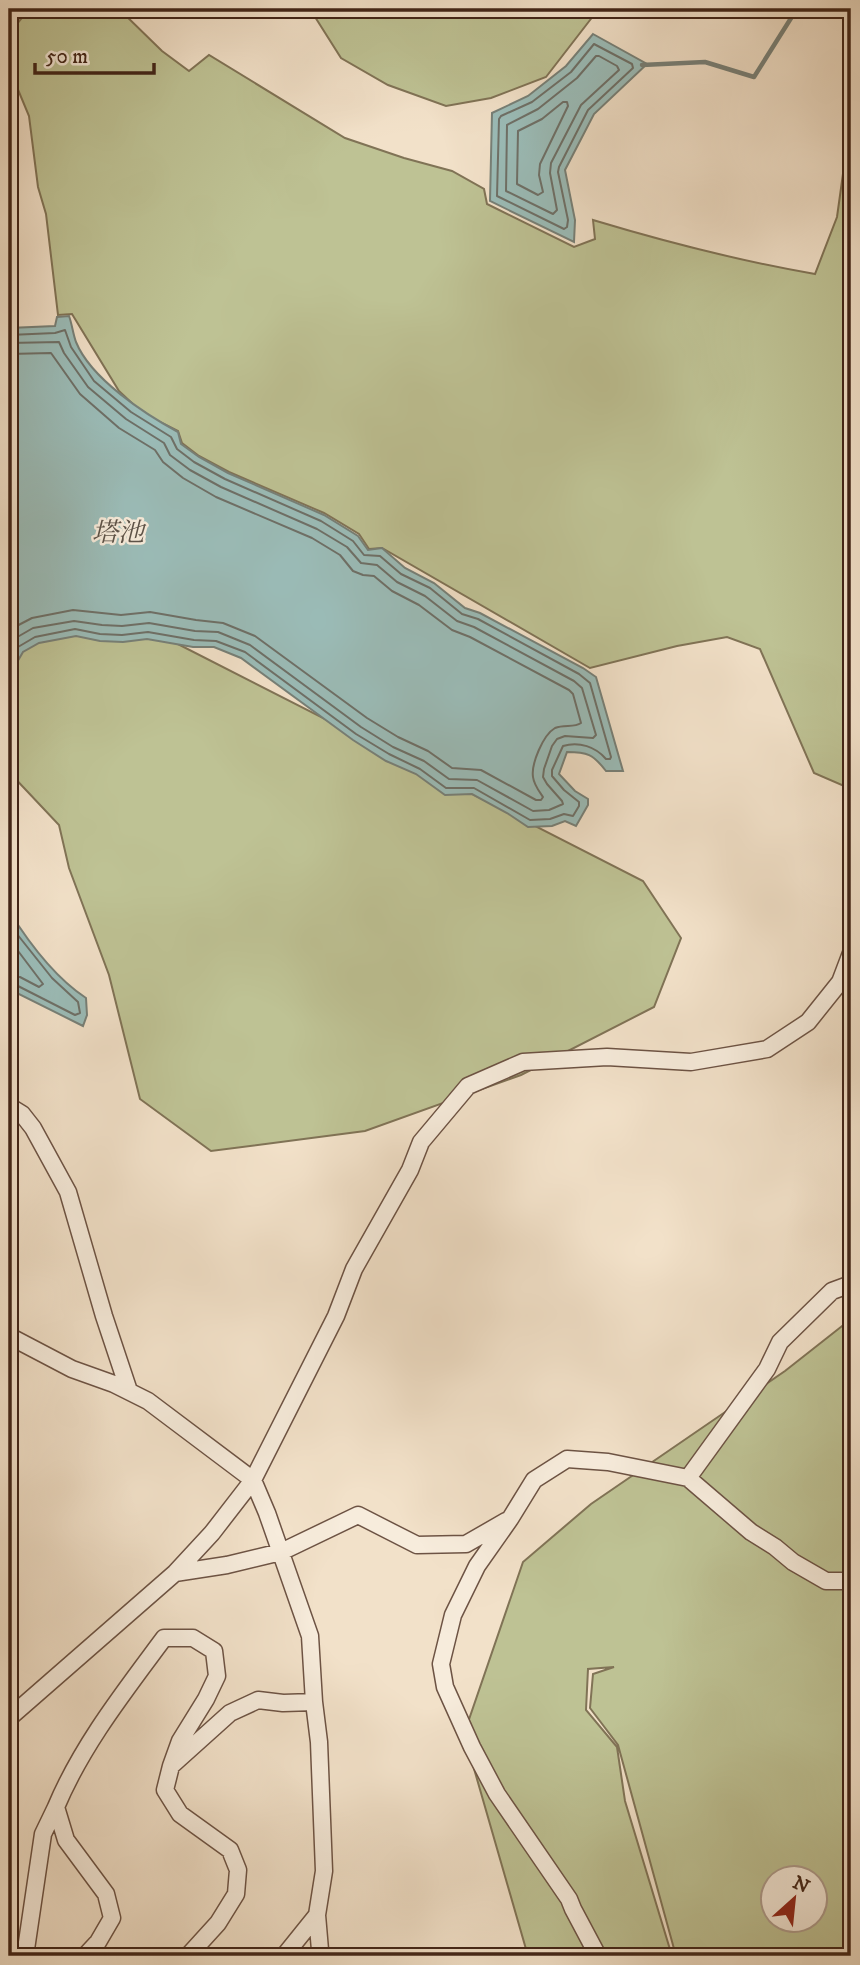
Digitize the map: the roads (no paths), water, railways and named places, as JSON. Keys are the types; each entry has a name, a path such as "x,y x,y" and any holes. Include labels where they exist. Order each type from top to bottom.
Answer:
{"street":[{"path":"9,1718 175,1573 212,1533 253,1480 336,1316 354,1269 410,1170 421,1142 468,1086 523,1062 607,1057 691,1062 767,1048 807,1022 840,982 851,953"},
{"path":"9,1106 22,1114 33,1128 68,1192 129,1391"},
{"path":"688,1478 767,1370 780,1342 832,1292 851,1284"},
{"path":"9,1336 72,1368 148,1401 253,1480 310,1636 319,1742 324,1871 317,1916 320,1950 325,1956"},
{"path":"598,1956 569,1899 497,1794 472,1747 445,1686 441,1664 453,1615 477,1566 534,1480 567,1459 608,1462 688,1478 751,1532 793,1562 826,1581 851,1581"},
{"path":"175,1573 227,1565 281,1552 358,1515 417,1545 466,1544 510,1519"},
{"path":"25,1956 43,1834 68,1777 108,1713 164,1638 193,1638 214,1651 217,1676 180,1741 165,1790 180,1814 230,1850 238,1870 236,1894 218,1923 188,1956"},
{"path":"171,1766 230,1713 258,1700 283,1703 314,1702"},
{"path":"56,1807 66,1840 106,1894 111,1918 98,1942 85,1956"},
{"path":"284,1956 317,1916"}],"water":[{"path":"593,34 647,64 594,114 565,170 575,220 574,242 490,201 492,113 528,96 566,66"},
{"name":"塔池","path":"69,316 76,342 94,369 120,394 178,432 181,444 199,457 228,473 324,515 358,536 368,550 382,548 405,568 434,583 465,608 480,613 596,677 623,771 606,771 589,755 567,752 559,774 575,791 588,799 588,805 576,826 565,821 552,826 528,827 472,794 445,795 416,774 386,761 353,740 241,658 214,647 193,647 147,639 100,641 76,636 39,643 23,652 9,676 9,328 55,326 57,317"},
{"path":"9,911 43,959 74,990 86,998 87,1015 83,1026 15,992 9,993"}],"waterway":[{"path":"642,65 705,62 754,77 793,15 810,9"}]}
